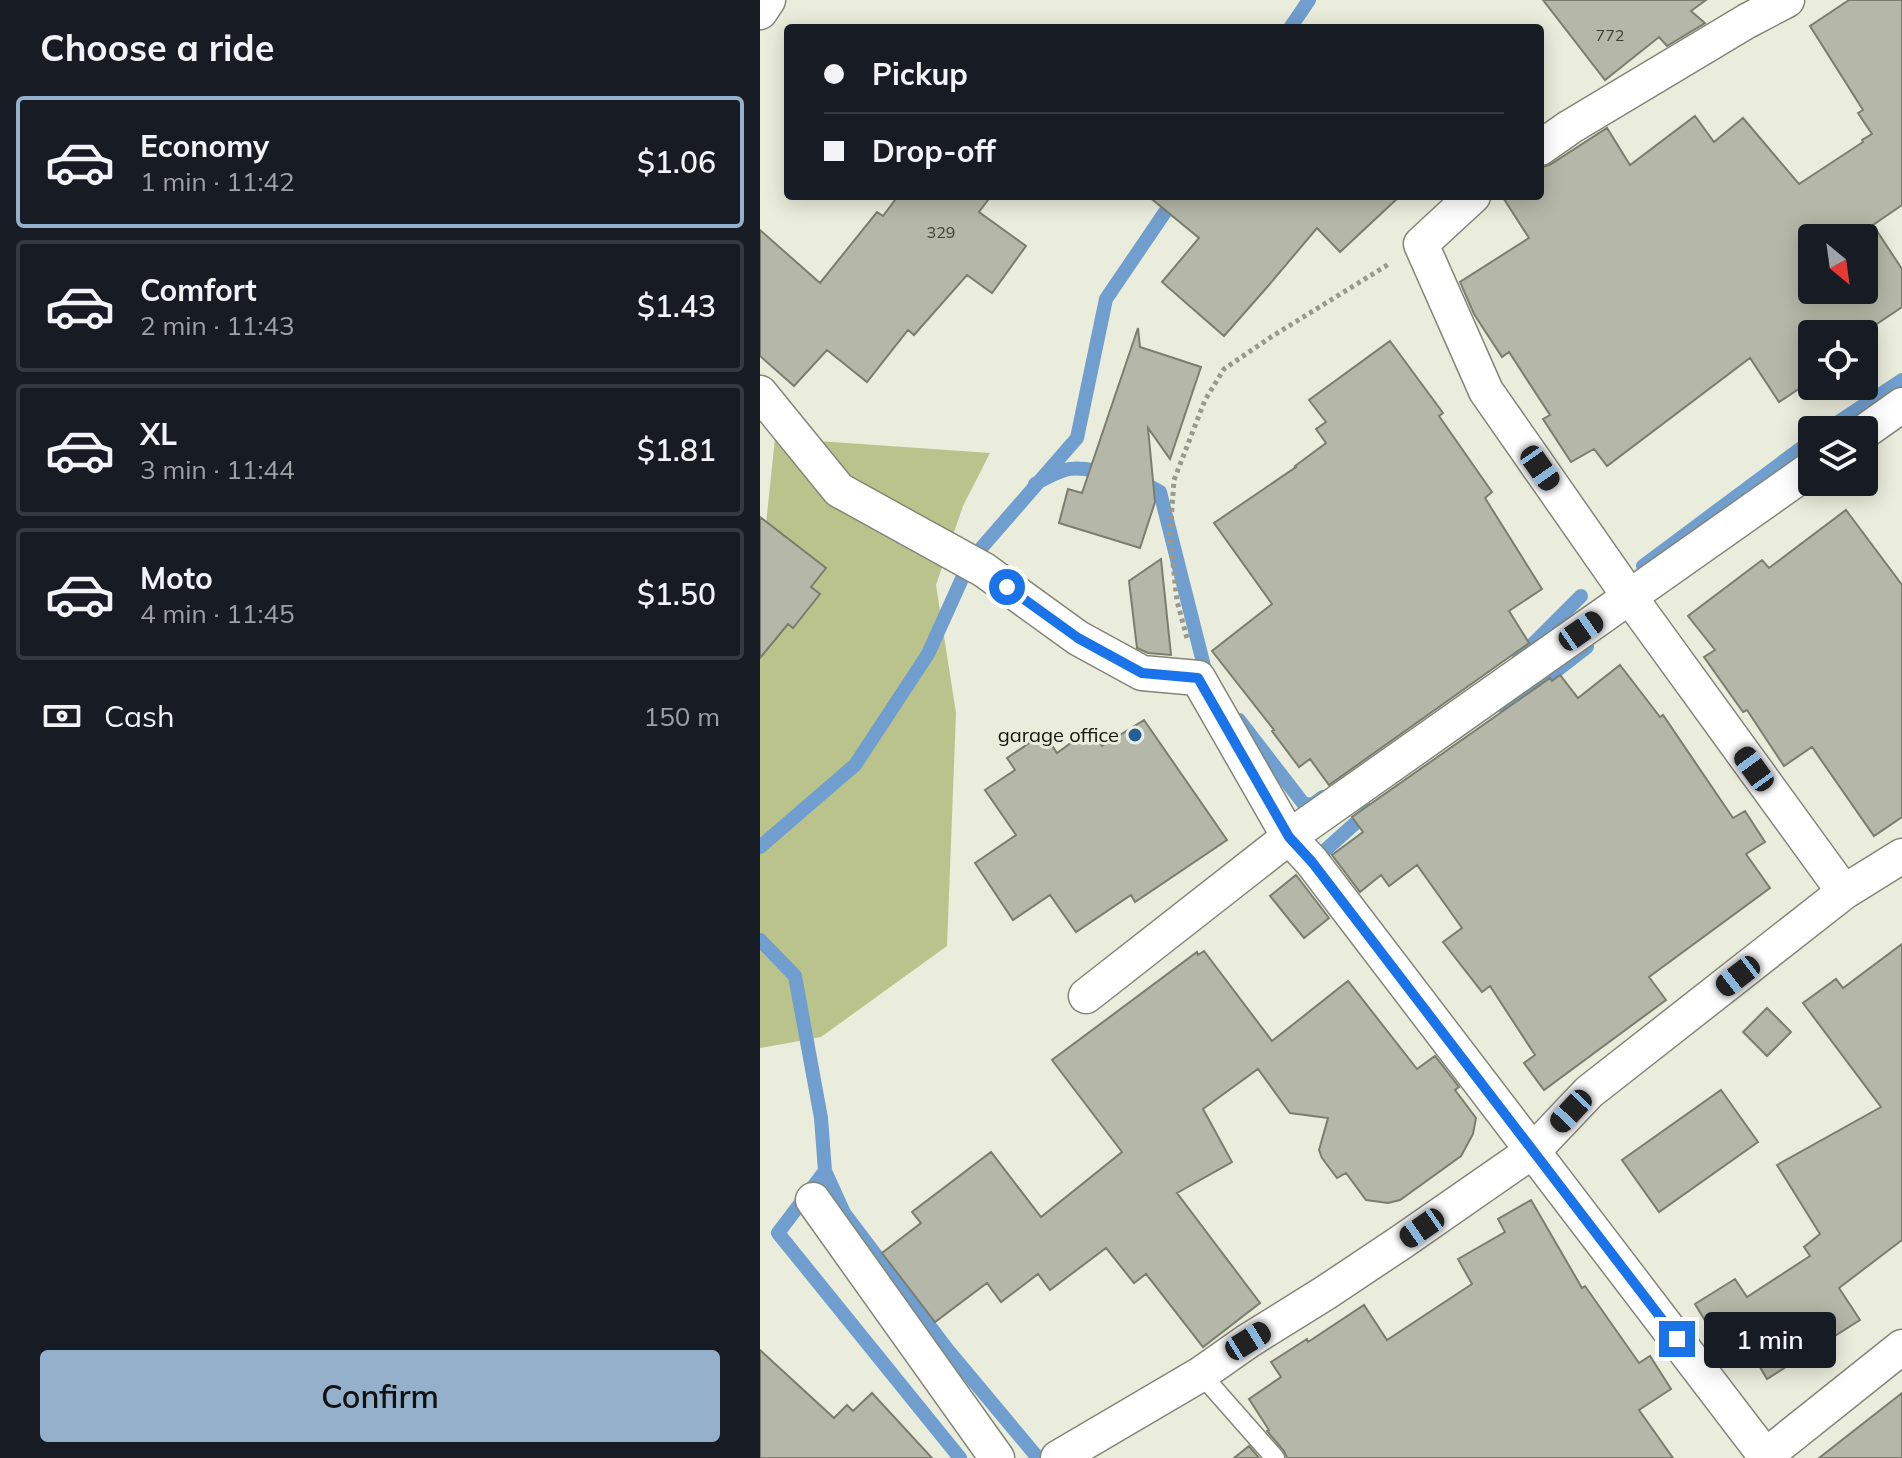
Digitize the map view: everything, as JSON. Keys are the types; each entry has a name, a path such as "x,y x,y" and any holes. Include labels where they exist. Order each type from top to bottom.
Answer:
{"street":[{"path":"760,12 768,0"},
{"path":"1544,145 1747,21 1787,0"},
{"path":"1469,200 1421,244 1486,391 1629,596 1844,892"},
{"path":"760,393 839,490 951,550 1078,638 1142,673 1198,678 1289,837 1312,862 1534,1150 1765,1457 1902,1347"},
{"path":"1878,422 1902,405"},
{"path":"1086,996 1289,837 1798,478"},
{"path":"1058,1458 1201,1374 1534,1150 1589,1092 1844,892 1902,856"},
{"path":"813,1200 997,1458"}],"lane":[{"path":"1201,1374 1275,1458"}],"path":[{"path":"1198,678 1177,601 1170,536 1174,480 1205,400 1224,369 1421,244"}],"green space":[{"path":"775,438 990,453 963,506 936,585 956,713 947,946 821,1037 760,1048 760,582"}],"building":[{"path":"1543,0 1706,0 1691,11 1705,23 1667,46 1659,37 1605,80"},
{"path":"1849,0 1902,0 1902,205 1874,224 1798,224 1798,304 1878,304 1878,233 1902,269 1902,307 1878,323 1878,320 1798,320 1798,389 1779,402 1750,358 1607,466 1594,449 1571,462 1543,419 1550,415 1509,352 1502,357 1474,314 1460,282 1529,238 1505,200 1544,200 1544,167 1607,128 1630,165 1695,116 1714,142 1743,118 1799,184 1872,134 1858,113 1863,110 1810,26"},
{"path":"895,200 988,200 979,212 1026,246 992,293 967,275 914,335 908,330 867,382 827,350 794,386 760,356 760,230 820,283 877,212 883,216"},
{"path":"1153,200 1396,200 1340,252 1317,228 1224,336 1162,282 1199,238"},
{"path":"1138,328 1140,347 1201,367 1170,459 1148,428 1155,502 1140,548 1059,523 1068,489 1082,493"},
{"path":"1390,341 1443,413 1439,416 1492,492 1485,498 1542,589 1509,611 1529,643 1329,785 1310,759 1299,767 1212,651 1272,604 1214,523 1326,443 1316,429 1326,422 1309,400"},
{"path":"1846,510 1902,585 1902,817 1874,836 1812,747 1784,766 1747,710 1743,712 1704,657 1715,650 1688,616 1762,560 1769,568"},
{"path":"760,517 826,568 811,587 820,594 793,628 788,624 760,658"},
{"path":"1161,559 1171,655 1148,653 1137,648 1129,581"},
{"path":"1620,665 1660,717 1663,715 1733,818 1745,811 1765,842 1746,854 1770,888 1649,977 1666,1000 1544,1090 1524,1063 1535,1055 1490,986 1482,992 1443,942 1462,928 1417,865 1389,886 1381,875 1360,892 1332,855 1363,832 1352,817 1550,678 1552,681 1560,675 1578,698"},
{"path":"1144,720 1227,840 1135,902 1131,895 1076,932 1050,895 1013,920 975,863 1016,835 985,790 1015,770 1007,758 1044,733 1057,753 1090,729 1102,746"},
{"path":"1296,875 1329,918 1304,938 1270,896"},
{"path":"1902,944 1902,1240 1839,1288 1860,1320 1767,1379 1754,1357 1743,1364 1726,1338 1718,1342 1695,1304 1735,1279 1747,1297 1810,1256 1804,1247 1820,1234 1777,1165 1881,1107 1803,1003 1836,979 1843,988"},
{"path":"1204,951 1272,1041 1348,981 1417,1069 1435,1056 1459,1087 1455,1090 1476,1118 1473,1134 1461,1156 1400,1200 1388,1203 1366,1200 1346,1173 1337,1178 1322,1158 1319,1150 1328,1118 1290,1113 1258,1069 1203,1109 1232,1162 1177,1193 1260,1303 1203,1347 1146,1274 1134,1283 1106,1248 1050,1290 1038,1274 1001,1302 987,1283 935,1322 882,1253 921,1223 912,1212 991,1152 1041,1217 1122,1152 1052,1060 1197,952 1198,955"},
{"path":"1767,1008 1791,1032 1767,1056 1743,1032"},
{"path":"1721,1090 1758,1142 1659,1212 1622,1160"},
{"path":"1531,1200 1582,1288 1585,1286 1639,1363 1650,1356 1671,1389 1639,1410 1673,1458 1287,1458 1249,1399 1281,1377 1271,1362 1364,1305 1387,1340 1472,1284 1458,1259 1505,1232 1498,1219"},
{"path":"760,1350 834,1418 847,1405 853,1411 872,1393 932,1458 760,1458"},
{"path":"1902,1393 1902,1458 1819,1458"},
{"path":"1249,1446 1259,1458 1234,1458"}],"waterway":[{"path":"1293,24 1309,0"},
{"path":"760,847 855,765 928,654 970,561 1077,438 1106,299 1173,200"},
{"path":"1847,416 1902,380"},
{"path":"1643,566 1798,450"},
{"path":"1035,484 1070,469 1109,473"},
{"path":"1140,481 1160,492 1207,678"},
{"path":"1519,658 1581,596"},
{"path":"1506,710 1587,647"},
{"path":"1239,720 1303,803 1312,805 1323,797"},
{"path":"1312,862 1370,810"},
{"path":"760,940 795,976 821,1118 825,1171 844,1213 947,1349 1038,1458"},
{"path":"825,1171 778,1233 960,1458"}],"place":[{"name":"garage office","path":"1135,735"}],"route":[{"path":"1007,587 1078,638 1142,673 1198,678 1289,837 1312,862 1677,1339"}]}
